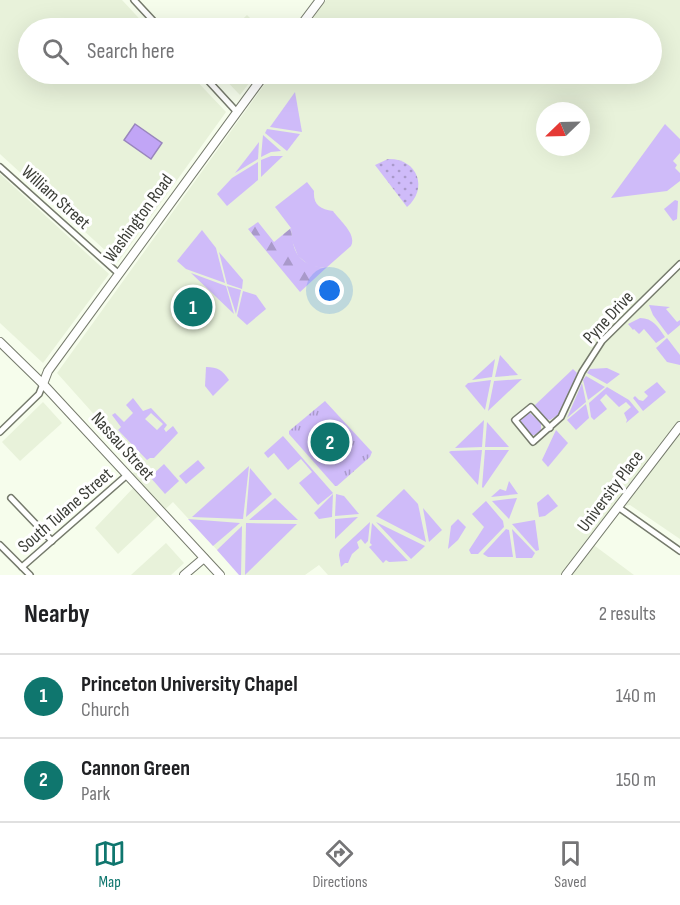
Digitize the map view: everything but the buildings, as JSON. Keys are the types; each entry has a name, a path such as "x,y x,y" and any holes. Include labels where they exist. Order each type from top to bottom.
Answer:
{"main road":[{"path":"306,18 320,0"},
{"name":"Washington Road","path":"43,384 48,371 257,84"},
{"name":"Nassau Street","path":"43,384 220,575"}],"street":[{"path":"134,0 151,18"},
{"path":"211,84 236,111"},
{"name":"William Street","path":"0,167 118,273"},
{"name":"Pyne Drive","path":"550,428 561,417 582,372 602,341 680,264"},
{"name":"Nassau Street","path":"0,342 43,384"},
{"path":"0,432 39,394 43,384"},
{"path":"531,406 550,428 533,442 515,420 531,406"},
{"name":"University Place","path":"566,575 680,426"},
{"name":"South Tulane Street","path":"22,567 128,475"},
{"path":"11,498 52,541"},
{"path":"618,507 680,551"},
{"path":"0,545 30,575"},
{"path":"0,555 5,550"},
{"path":"184,575 204,558"}],"shaded area":[{"path":"0,0 122,0 139,18 18,18 18,84 199,84 226,112 118,262 0,154"},
{"path":"326,0 680,0 680,539 630,505 618,507 591,543 634,575 328,575 319,565 305,575 240,575 173,502 118,554 95,528 137,484 127,476 142,468 57,373 265,84 662,84 662,18 312,18"},
{"path":"230,84 248,84 240,95"},
{"path":"135,124 162,143 151,159 124,140"},
{"path":"0,174 109,274 43,363 0,323"},
{"path":"43,402 62,423 20,461 2,442"},
{"path":"166,543 184,563 171,575 131,575"}],"green space":[{"path":"295,92 302,132 270,127"},
{"path":"665,124 680,139 680,153 673,161 680,173 680,181 667,191 611,198"},
{"path":"267,129 300,134 287,151 265,133"},
{"path":"263,135 281,151 271,152 261,157"},
{"path":"259,142 258,159 235,173"},
{"path":"271,156 283,156 261,177 261,160"},
{"path":"388,159 406,163 417,176 417,191 407,207 375,165"},
{"path":"258,162 258,180 227,206 217,194 232,178"},
{"path":"307,182 314,191 316,203 324,209 333,211 352,237 351,246 326,268 310,266 298,256 292,241 291,228 275,207"},
{"path":"675,200 678,201 677,219 673,221 664,209"},
{"path":"258,222 274,242 291,228 299,257 309,264 326,268 300,292 248,229"},
{"path":"202,230 216,248 225,283 186,269 177,261"},
{"path":"219,252 243,280 242,289 227,284"},
{"path":"191,273 226,286 234,314"},
{"path":"227,286 241,290 236,314"},
{"path":"243,291 256,295 266,309 247,325 237,316"},
{"path":"649,305 670,307 666,309 677,322 680,320 680,325 668,335 653,315"},
{"path":"640,318 652,321 665,337 656,343 644,329 639,334 633,330 628,324"},
{"path":"667,338 680,355 680,365 667,362 656,348"},
{"path":"500,355 518,375 495,377"},
{"path":"495,359 492,377 472,380"},
{"path":"206,367 219,370 229,380 213,396 205,386"},
{"path":"607,368 620,374 607,384 587,373 590,369"},
{"path":"573,369 577,373 558,415 550,420 546,419 534,406"},
{"path":"586,376 605,387 588,400 583,380"},
{"path":"522,379 488,411 494,381"},
{"path":"491,380 485,410 465,386 468,383"},
{"path":"657,382 666,392 643,411 633,398 635,396 643,401 648,396 644,392"},
{"path":"582,383 586,402 567,418"},
{"path":"607,387 629,400 639,412 626,423 624,413 631,407 626,402 619,407 606,394 600,400 607,409 594,420 591,417 589,403"},
{"path":"133,398 143,411 151,408 167,425 164,429 166,432 173,426 178,433 154,458 147,460 118,430 121,427 112,415 115,413 124,422 133,413 126,405","holes":["151,413 163,424 157,430 145,419"]},
{"path":"325,401 372,452 370,457 337,486 289,434 289,431"},
{"path":"586,404 589,418 576,430 567,420"},
{"path":"526,412 541,423 539,434 530,436 522,426 520,420"},
{"path":"484,420 482,447 455,448"},
{"path":"487,422 509,447 485,447"},
{"path":"556,430 568,443 548,467 542,460"},
{"path":"283,436 333,493 318,505 299,483 312,472 301,459 288,470 274,453 268,458 264,453"},
{"path":"482,450 478,485 449,452"},
{"path":"485,450 509,450 483,488 482,487"},
{"path":"198,460 205,468 186,484 179,476"},
{"path":"164,464 179,481 165,494 150,477"},
{"path":"249,466 243,519 192,517"},
{"path":"250,468 272,494 246,517"},
{"path":"509,481 518,494 491,497 500,489 506,491"},
{"path":"404,489 418,504 426,542 376,516"},
{"path":"333,494 332,517 319,519 314,513"},
{"path":"336,494 344,496 359,514 335,516"},
{"path":"548,494 558,506 545,516 539,517 537,503"},
{"path":"275,498 298,520 249,520"},
{"path":"517,498 509,519 492,501"},
{"path":"486,501 503,521 504,527 478,554 471,554 469,550 484,527 472,514"},
{"path":"423,508 442,530 429,542"},
{"path":"358,517 335,539 335,519"},
{"path":"188,519 240,523 213,546"},
{"path":"458,519 466,527 458,540 448,549 451,526"},
{"path":"535,520 539,550 536,551 512,524"},
{"path":"370,522 368,541 365,544 361,539 357,542 359,548 352,554 348,563 341,567 340,550"},
{"path":"376,522 425,546 411,559"},
{"path":"246,523 297,524 245,575"},
{"path":"372,523 408,561 389,562 386,560 383,563 369,547 372,545 370,543"},
{"path":"242,526 241,575 239,575 217,550"},
{"path":"506,529 509,530 513,557 488,557 483,554"},
{"path":"512,529 535,553 532,558 516,558"}],"place":[{"name":"Princeton University Chapel","path":"193,307"},
{"name":"Cannon Green","path":"330,442"}]}
